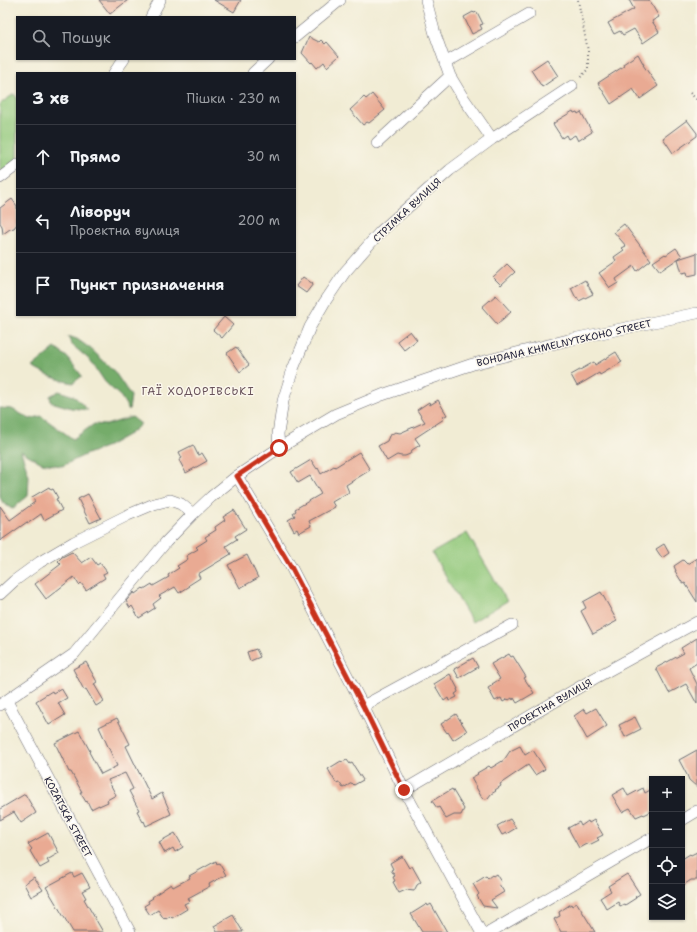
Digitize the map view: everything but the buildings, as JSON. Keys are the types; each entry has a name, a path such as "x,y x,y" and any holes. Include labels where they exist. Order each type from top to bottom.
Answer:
{"street":[{"path":"152,16 160,0"},
{"path":"296,36 340,0"},
{"path":"426,0 435,34 450,76 492,140"},
{"path":"445,63 529,14"},
{"path":"115,72 123,60"},
{"path":"254,72 267,60"},
{"path":"377,143 450,76"},
{"name":"СТРІМКА ВУЛИЦЯ","path":"279,448 278,434 283,401 293,369 310,327 345,272 381,231 450,170 572,86"},
{"path":"0,178 16,166"},
{"name":"BOHDANA KHMELNYTSKOHO STREET","path":"3,703 74,654 161,547 193,514 237,476 290,440 336,414 382,395 474,364 568,340 697,313"},
{"path":"237,476 291,567 363,706 404,790 481,932"},
{"path":"0,594 14,581 40,562 74,542 128,515 154,504 170,500 181,504 193,514"},
{"name":"ПРОЕКТНА ВУЛИЦЯ","path":"404,790 595,678 697,622"},
{"path":"363,706 512,625"},
{"name":"KOZATSKA STREET","path":"3,703 130,932"},
{"path":"685,818 697,811"},
{"path":"490,932 649,840"}],"path":[{"path":"572,86 588,69 588,51 578,0"},
{"path":"690,93 697,100"}],"green space":[{"path":"14,94 16,97 16,161 0,172 0,104"},
{"path":"68,336 77,339 91,349 114,371 131,396 129,410 121,397 105,382 91,361 71,344"},
{"path":"55,348 67,357 82,376 73,383 52,377 32,367"},
{"path":"59,391 74,396 88,410 71,408 51,402 50,396"},
{"path":"0,408 12,409 30,419 41,416 73,439 94,424 106,425 132,417 141,424 131,433 108,446 62,466 42,463 21,451 29,476 28,496 12,509 3,503 0,497"},
{"path":"467,533 507,601 472,622 432,553"}],"district":[{"name":"ГАЇ ХОДОРІВСЬКІ","path":"198,391"}],"route":[{"path":"279,448 237,476 291,567 363,706 404,790"}]}
